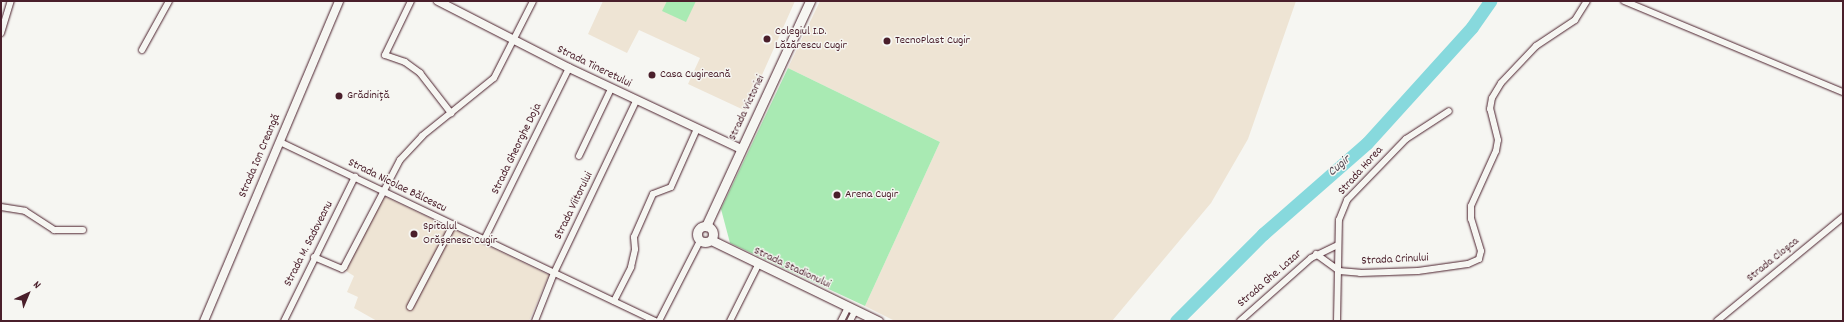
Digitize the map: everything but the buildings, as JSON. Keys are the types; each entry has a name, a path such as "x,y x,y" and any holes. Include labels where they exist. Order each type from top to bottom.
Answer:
{"main road":[{"name":"Strada Victoriei","path":"706,226 810,1"},
{"path":"706,226 713,230 711,240 707,243 700,240 698,231 706,226"},
{"name":"Strada Stadionului","path":"711,240 758,265 878,321"}],"street":[{"path":"1,33 11,1"},
{"path":"142,50 169,1"},
{"name":"Strada Ion Creangă","path":"204,321 339,1"},
{"path":"411,1 385,55 405,62 420,73 451,114"},
{"name":"Strada Tineretului","path":"438,1 513,41 611,89 741,149"},
{"path":"314,257 342,270 383,190 406,152 494,78 533,1"},
{"name":"Strada Crinului","path":"1339,271 1360,273 1418,271 1468,264 1479,259 1481,251 1471,219 1471,206 1496,151 1498,140 1490,109 1495,92 1536,46 1575,20 1587,1"},
{"path":"1624,1 1843,92"},
{"name":"Strada Gheorghe Doja","path":"484,240 569,68"},
{"path":"579,156 611,89"},
{"name":"Strada Viitorului","path":"535,321 554,273 636,101"},
{"name":"Strada Horea","path":"1337,321 1339,271 1338,245 1341,212 1360,184 1406,139 1449,111"},
{"path":"614,301 631,266 635,249 634,237 653,194 671,187 697,129"},
{"name":"Strada Nicolae Bălcescu","path":"280,142 656,321"},
{"name":"Strada M. Sadoveanu","path":"284,321 314,257 355,177"},
{"path":"1,207 25,211 54,230 83,230"},
{"name":"Strada Cloșca","path":"1717,321 1843,217"},
{"path":"410,307 453,225"},
{"path":"659,321 700,240"},
{"name":"Strada Ghe. Lazar","path":"1240,321 1316,254 1338,245"},
{"path":"1316,254 1339,271"},
{"path":"730,321 758,265"},
{"path":"841,321 859,313"},
{"path":"850,321 859,313"}],"shaded area":[{"path":"603,1 795,1 746,111 688,84 700,58 639,30 627,53 588,34"},
{"path":"820,1 1296,1 1248,139 1211,203 1112,321 895,321 865,306 940,142 788,68"},
{"name":"Spitalul Orășenesc Cugir","path":"384,196 549,275 529,321 377,321 354,308 358,297 347,292 354,276 346,271"}],"green space":[{"path":"667,1 696,1 686,22 662,11"},
{"path":"788,68 940,142 865,306 730,243 721,209"}],"waterway":[{"name":"Cugir","path":"1176,321 1263,234 1367,143 1472,27 1490,1"}],"place":[{"name":"Colegiul I.D. Lăzărescu Cugir","path":"767,39"},
{"name":"TecnoPlast Cugir","path":"887,41"},
{"name":"Casa Cugireană","path":"652,75"},
{"name":"Grădiniță","path":"339,96"},
{"name":"Arena Cugir","path":"837,195"},
{"name":"Spitalul Orășenesc Cugir","path":"414,234"}]}
